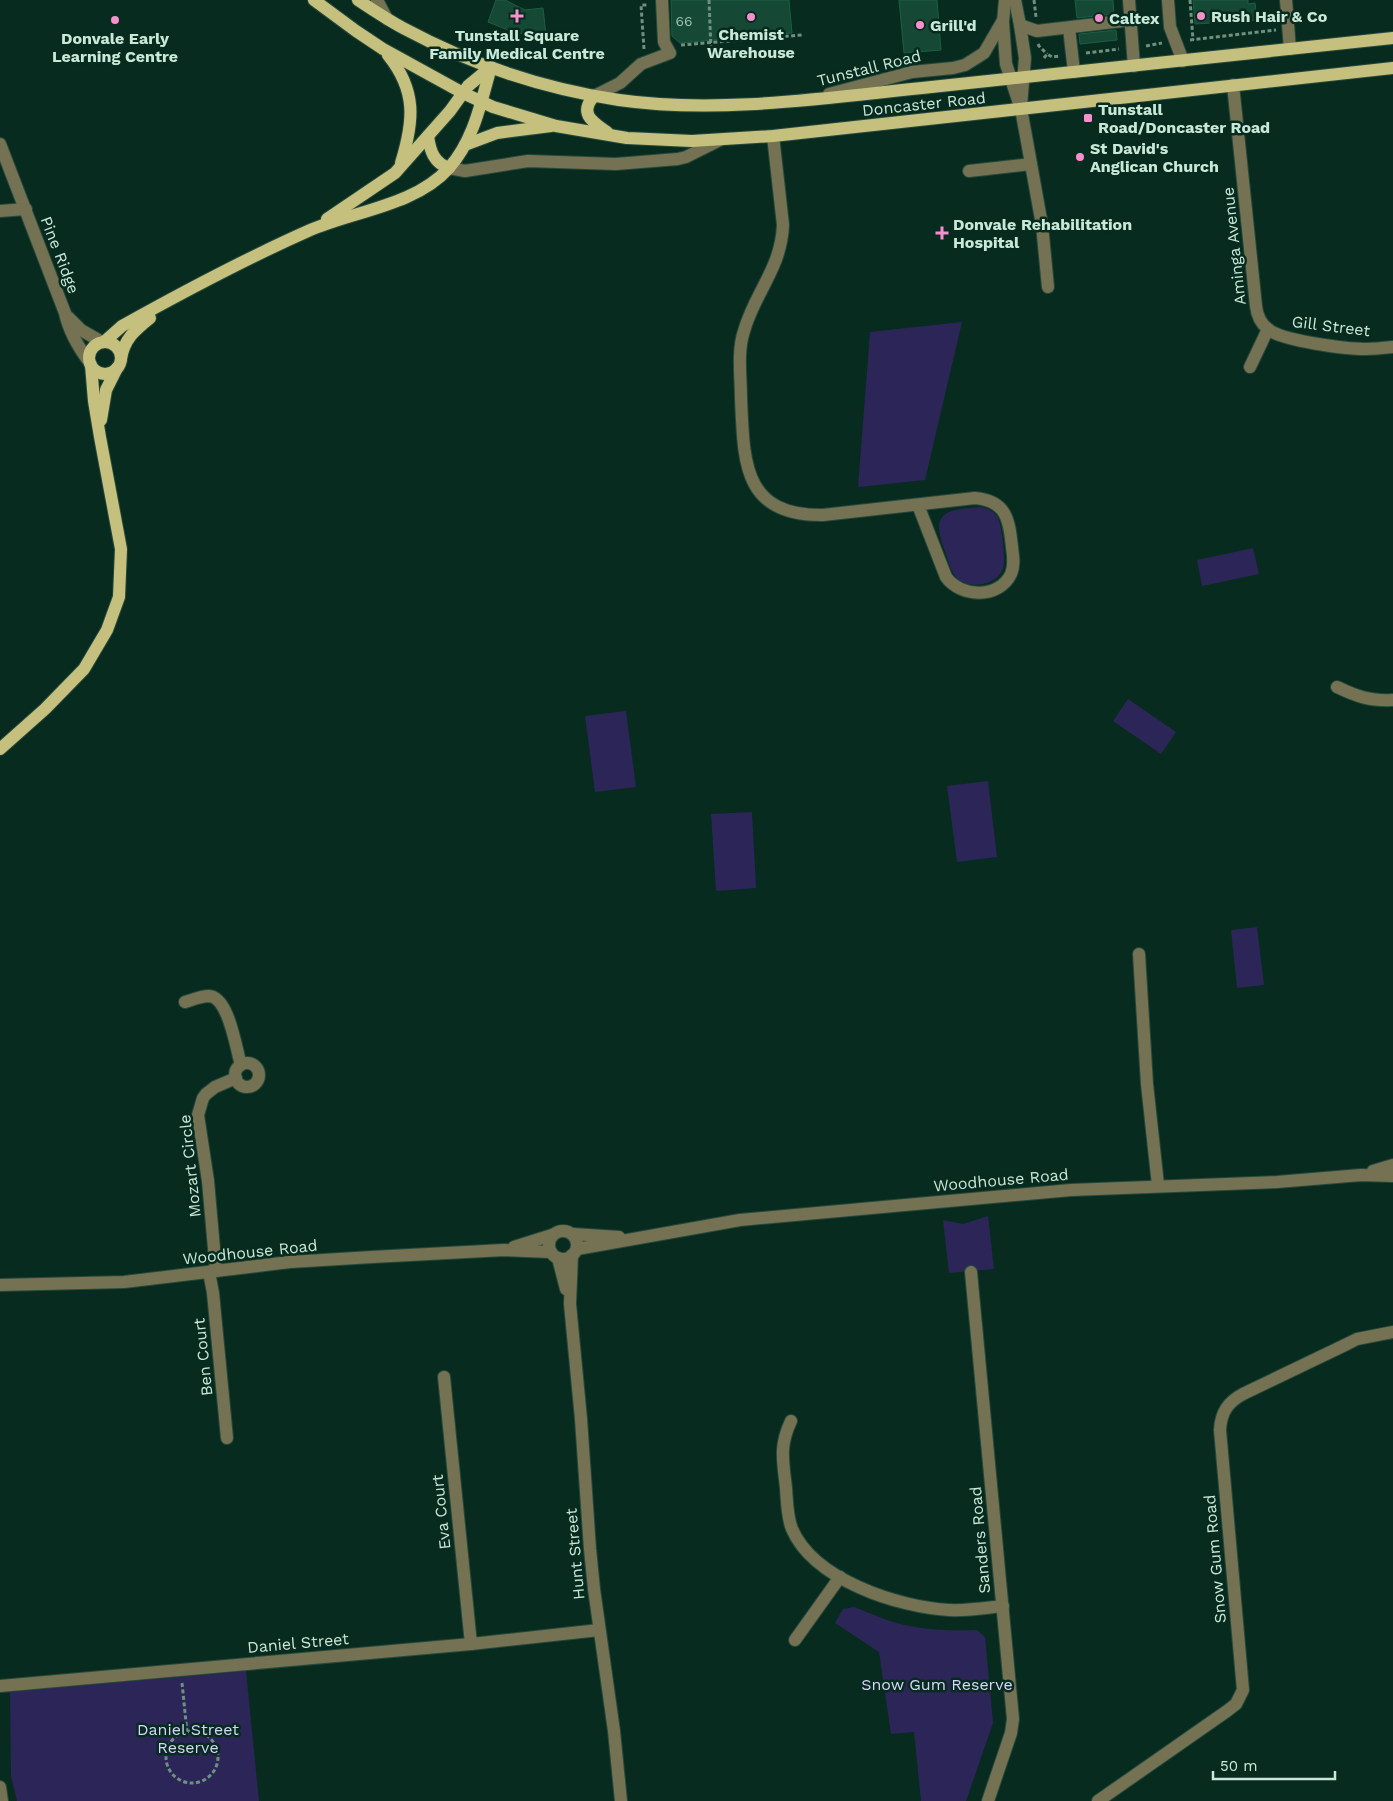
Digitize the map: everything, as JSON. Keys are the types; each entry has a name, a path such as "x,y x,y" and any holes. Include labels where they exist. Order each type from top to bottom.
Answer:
{"main road":[{"path":"314,0 383,50 402,74 410,98 410,124 400,168"},
{"name":"Doncaster Road","path":"358,0 403,28 463,57 491,67 594,96 623,101 694,105 812,99 1393,38"},
{"name":"Doncaster Road","path":"383,50 480,102 556,126 612,136 663,140 720,140 773,136 1393,68"},
{"path":"0,749 45,709 84,670 107,630 118,597 121,549 94,401 90,364 91,351 95,345 103,342 122,326 310,230 377,186 400,168 463,93 491,67"},
{"path":"310,230 417,192 436,180 449,168 465,145 475,123 491,67"},
{"path":"594,96 588,105 588,115 593,122 612,136"},
{"path":"465,145 497,133 556,126"},
{"path":"428,136 434,158 441,165 449,168"},
{"path":"100,438 106,390 119,363 124,346 132,334 172,300"},
{"path":"90,364 95,370 104,374 111,373 119,363 118,349 112,344 103,342"}],"street":[{"path":"377,0 387,19"},
{"name":"Tunstall Road","path":"1005,0 1003,22 1006,64 1020,110"},
{"path":"1015,0 1025,58 1020,110 1032,164 1042,225 1048,287"},
{"path":"1129,0 1134,66"},
{"path":"1168,0 1170,26 1183,61"},
{"path":"1286,0 1290,49"},
{"path":"594,96 620,83 641,64 668,50 657,2"},
{"path":"1020,25 1038,31 1131,20"},
{"name":"Tunstall Road","path":"812,99 912,72 965,65 984,53 1003,22"},
{"path":"1069,28 1074,72"},
{"name":"Aminga Avenue","path":"1233,85 1256,306 1259,319 1268,329"},
{"path":"773,136 783,238 774,266 748,318 740,348 743,448 748,471 754,483 768,501 779,508 807,515 823,515 975,498 986,499 996,504 1007,518 1010,528 1014,565 1008,580 993,590 973,593 964,592 950,583 918,505"},
{"path":"449,168 465,171 534,161 616,164 678,159 720,140"},
{"name":"Pine Ridge","path":"0,144 26,209 72,336 90,364"},
{"path":"969,171 1032,164"},
{"name":"Pine Ridge","path":"0,211 26,209"},
{"name":"Pine Ridge","path":"65,313 77,328 103,342"},
{"path":"1250,367 1268,329"},
{"name":"Gill Street","path":"1268,329 1281,337 1351,348 1393,347"},
{"path":"1337,687 1368,700 1393,700"},
{"path":"1139,954 1148,1084 1158,1186"},
{"path":"186,1002 207,996 213,997 220,1003 232,1031 241,1065"},
{"path":"248,1063 256,1067 258,1079 252,1085 240,1084 236,1078 236,1072 241,1065 248,1063"},
{"name":"Mozart Circle","path":"213,1272 208,1181 198,1115 206,1094 218,1085 236,1078"},
{"name":"Woodhouse Road","path":"1361,1175 1393,1165"},
{"name":"Woodhouse Road","path":"574,1252 647,1237 762,1218 1070,1190 1277,1182 1361,1175 1393,1176"},
{"path":"562,1230 573,1234 577,1241 574,1252 565,1259 555,1255 549,1243 552,1235 562,1230"},
{"name":"Woodhouse Road","path":"573,1234 647,1237"},
{"name":"Woodhouse Road","path":"504,1250 552,1235"},
{"name":"Woodhouse Road","path":"0,1285 124,1282 290,1262 504,1250 555,1255"},
{"name":"Hunt Street","path":"574,1252 570,1304 590,1549 614,1731 621,1801"},
{"name":"Hunt Street","path":"555,1255 570,1304"},
{"name":"Ben Court","path":"213,1272 213,1293 227,1438"},
{"name":"Sanders Road","path":"971,1272 1013,1726 988,1801"},
{"name":"Snow Gum Road","path":"1098,1801 1227,1711 1236,1704 1243,1690 1220,1430 1224,1411 1234,1399 1243,1394 1351,1342 1393,1332"},
{"name":"Snow Gum Road","path":"1374,1336 1393,1338"},
{"name":"Eva Court","path":"444,1377 471,1644"},
{"path":"791,1421 786,1432 783,1447 787,1508 792,1529 802,1546 813,1557 840,1577 872,1593 908,1604 950,1610 1003,1606"},
{"path":"795,1640 840,1577"},
{"name":"Daniel Street","path":"0,1686 471,1644 600,1630"},
{"path":"0,1787 2,1801"}],"path":[{"path":"709,0 711,50"},
{"path":"1190,0 1193,40"},
{"path":"644,51 641,5 657,2"},
{"path":"639,54 644,51 668,50 712,43 802,35"},
{"path":"181,1670 187,1732"},
{"path":"187,1732 203,1733 215,1744 218,1752 218,1761 211,1776 204,1781 186,1783 172,1774 168,1766 166,1757 168,1748 178,1735 187,1732"}],"green space":[{"path":"962,322 925,480 858,487 870,332"},
{"path":"981,507 992,511 999,520 1004,564 1003,569 996,578 985,584 972,585 960,581 953,573 941,541 939,530 943,516 949,512"},
{"path":"1253,548 1259,574 1202,586 1197,560"},
{"path":"1128,699 1176,732 1161,754 1113,721"},
{"path":"626,711 636,787 595,792 585,716"},
{"path":"988,781 997,857 957,862 947,786"},
{"path":"752,812 756,888 716,891 711,814"},
{"path":"1257,927 1264,985 1237,988 1231,930"},
{"path":"988,1216 994,1269 949,1273 943,1220 963,1224"},
{"name":"Snow Gum Reserve","path":"854,1607 887,1620 909,1626 943,1630 977,1630 985,1637 993,1723 966,1801 921,1801 914,1732 891,1734 879,1652 835,1623 843,1609"},
{"name":"Daniel Street Reserve","path":"246,1671 259,1801 17,1801 11,1776 10,1692"}],"building":[{"name":"Tunstall Square Family Medical Centre","path":"496,0 505,0 525,10 543,8 546,36 529,38 527,32 518,34 488,22"},
{"name":"Chemist Warehouse","path":"671,0 789,0 792,33 680,43 672,36"},
{"name":"Grill'd","path":"899,0 937,0 941,50 904,53"},
{"path":"1075,0 1113,0 1114,14 1077,18"},
{"path":"1193,0 1248,0 1248,4 1255,3 1257,20 1195,24"},
{"path":"1116,30 1117,40 1080,44 1079,34"}],"place":[{"name":"Tunstall Square Family Medical Centre","path":"517,16"},
{"name":"Rush Hair & Co","path":"1201,16"},
{"name":"Chemist Warehouse","path":"751,17"},
{"name":"Caltex","path":"1099,18"},
{"name":"Donvale Early Learning Centre","path":"115,20"},
{"name":"Grill'd","path":"920,25"},
{"name":"Tunstall Road/Doncaster Road","path":"1088,118"},
{"name":"St David's Anglican Church","path":"1080,157"},
{"name":"Donvale Rehabilitation Hospital","path":"942,233"}]}
